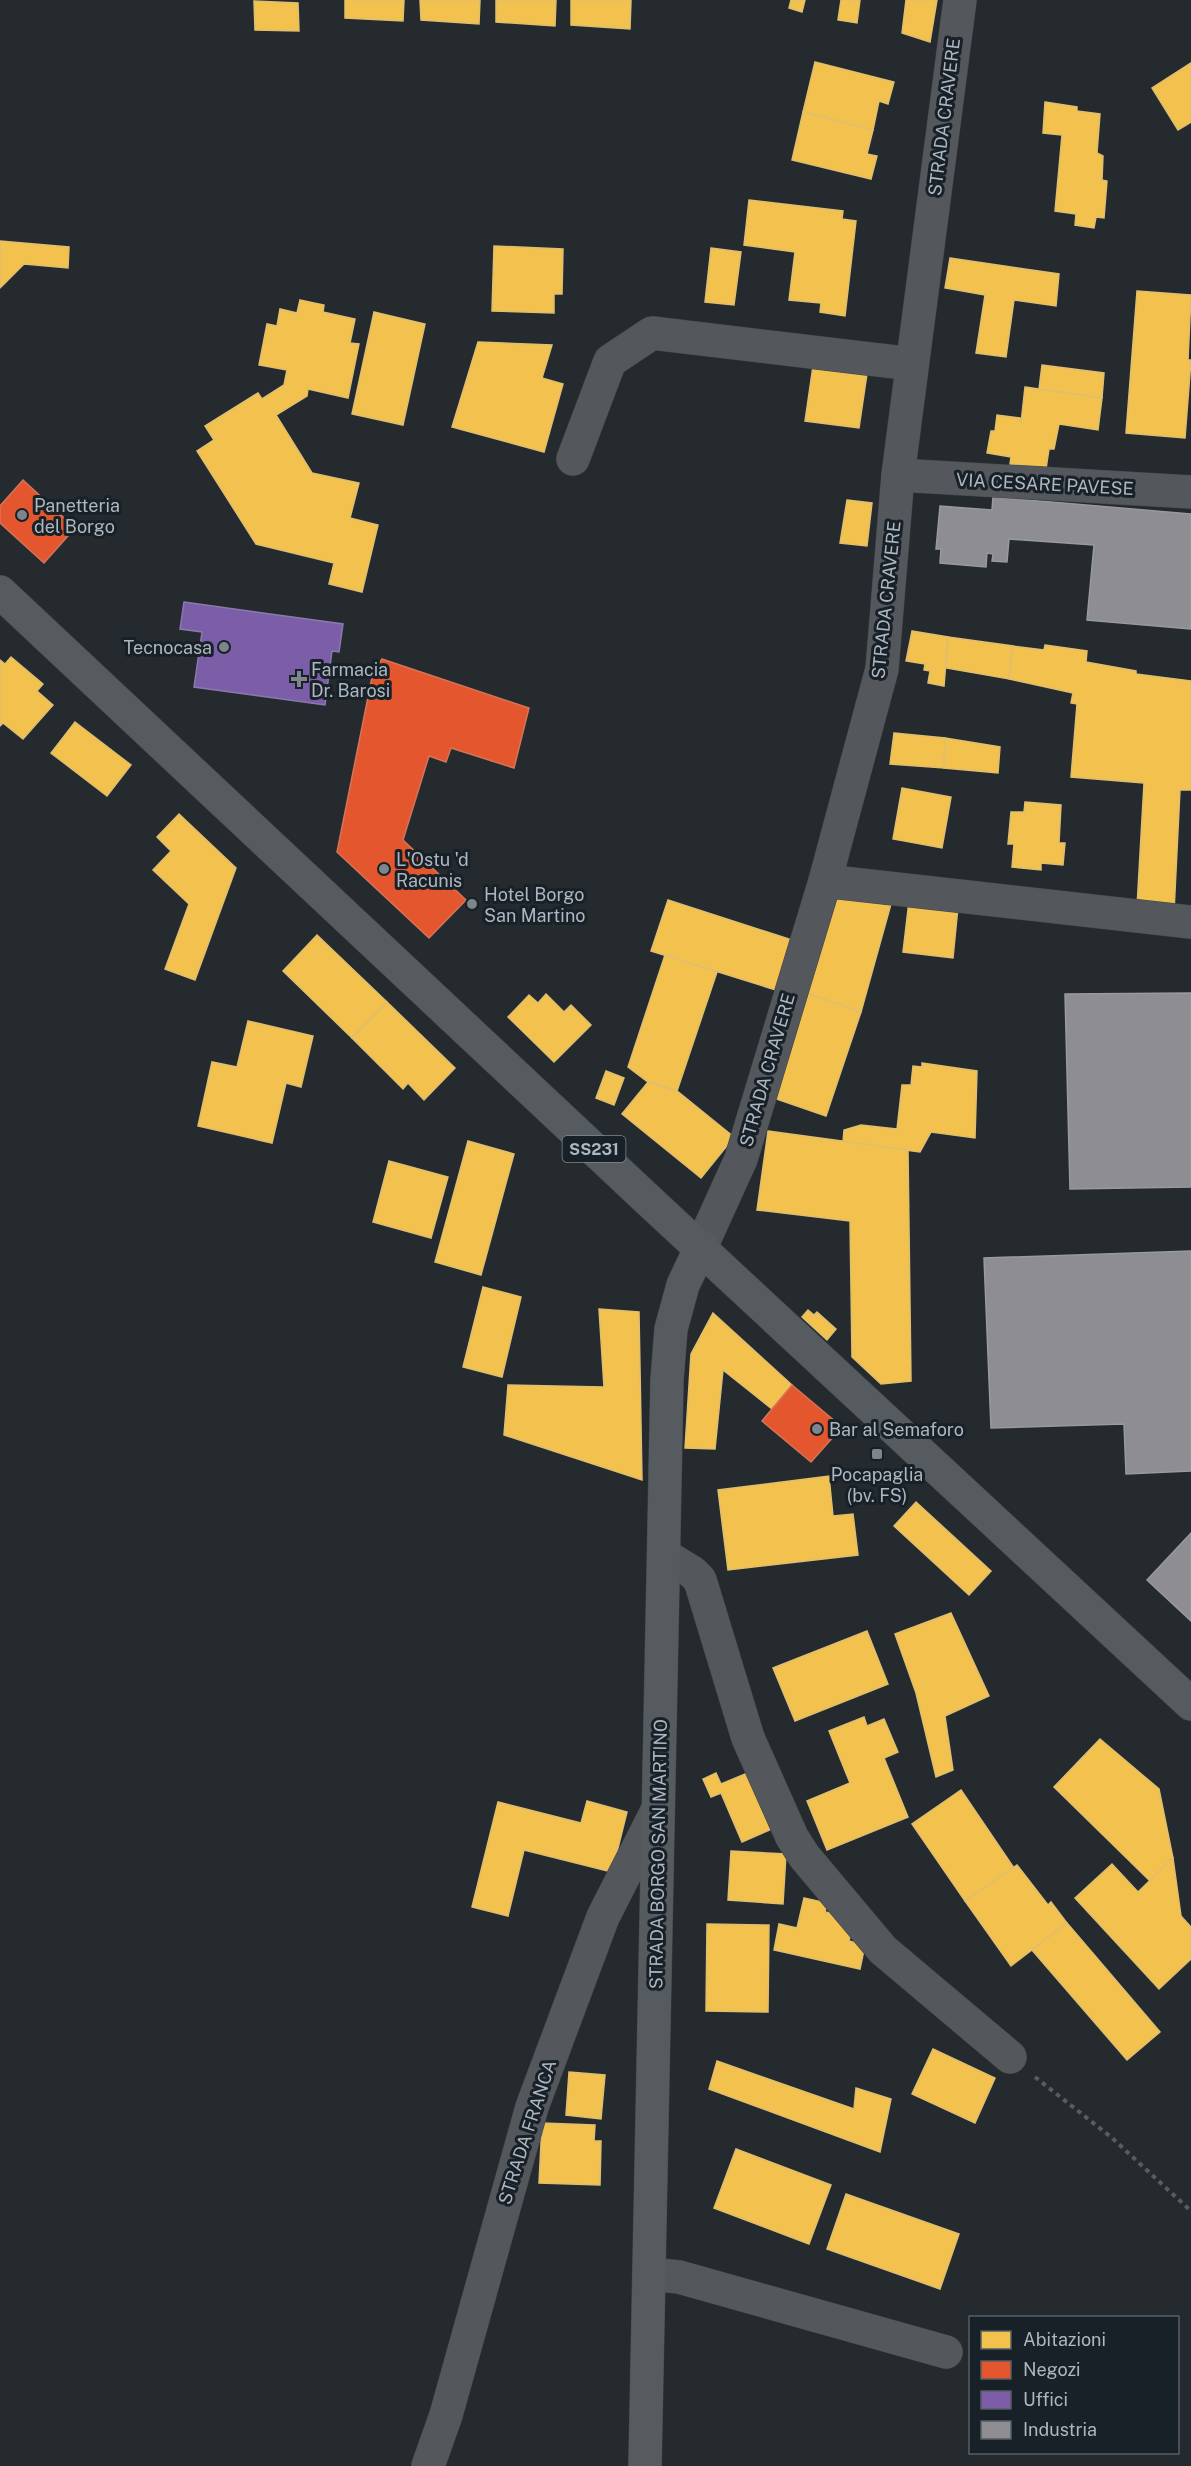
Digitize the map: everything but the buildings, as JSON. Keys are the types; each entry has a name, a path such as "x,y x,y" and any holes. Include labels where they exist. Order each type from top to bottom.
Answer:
{"main road":[{"name":"SS231","path":"0,592 1191,1704"},
{"name":"STRADA BORGO SAN MARTINO","path":"645,2466 667,1380 671,1329 683,1286 701,1247"}],"street":[{"name":"STRADA CRAVERE","path":"701,1247 741,1158 825,880 882,669 898,475 960,0"},
{"path":"573,459 610,361 652,333 912,364"},
{"name":"VIA CESARE PAVESE","path":"898,475 1191,492"},
{"path":"825,880 1191,922"},
{"path":"664,1555 692,1572 700,1580 748,1738 792,1837 804,1857 883,1950 1010,2057"},
{"name":"STRADA FRANCA","path":"428,2466 446,2415 532,2107 603,1917 658,1809"},
{"path":"649,2274 679,2277 946,2352"}],"path":[{"path":"1010,2057 1111,2137 1191,2211"}],"place":[{"name":"Panetteria del Borgo","path":"22,515"},
{"name":"Tecnocasa","path":"224,647"},
{"name":"Farmacia Dr. Barosi","path":"299,679"},
{"name":"L'Ostu 'd Racunis","path":"384,869"},
{"name":"Hotel Borgo San Martino","path":"472,904"},
{"name":"Bar al Semaforo","path":"817,1429"},
{"name":"Pocapaglia (bv. FS)","path":"877,1454"}]}
